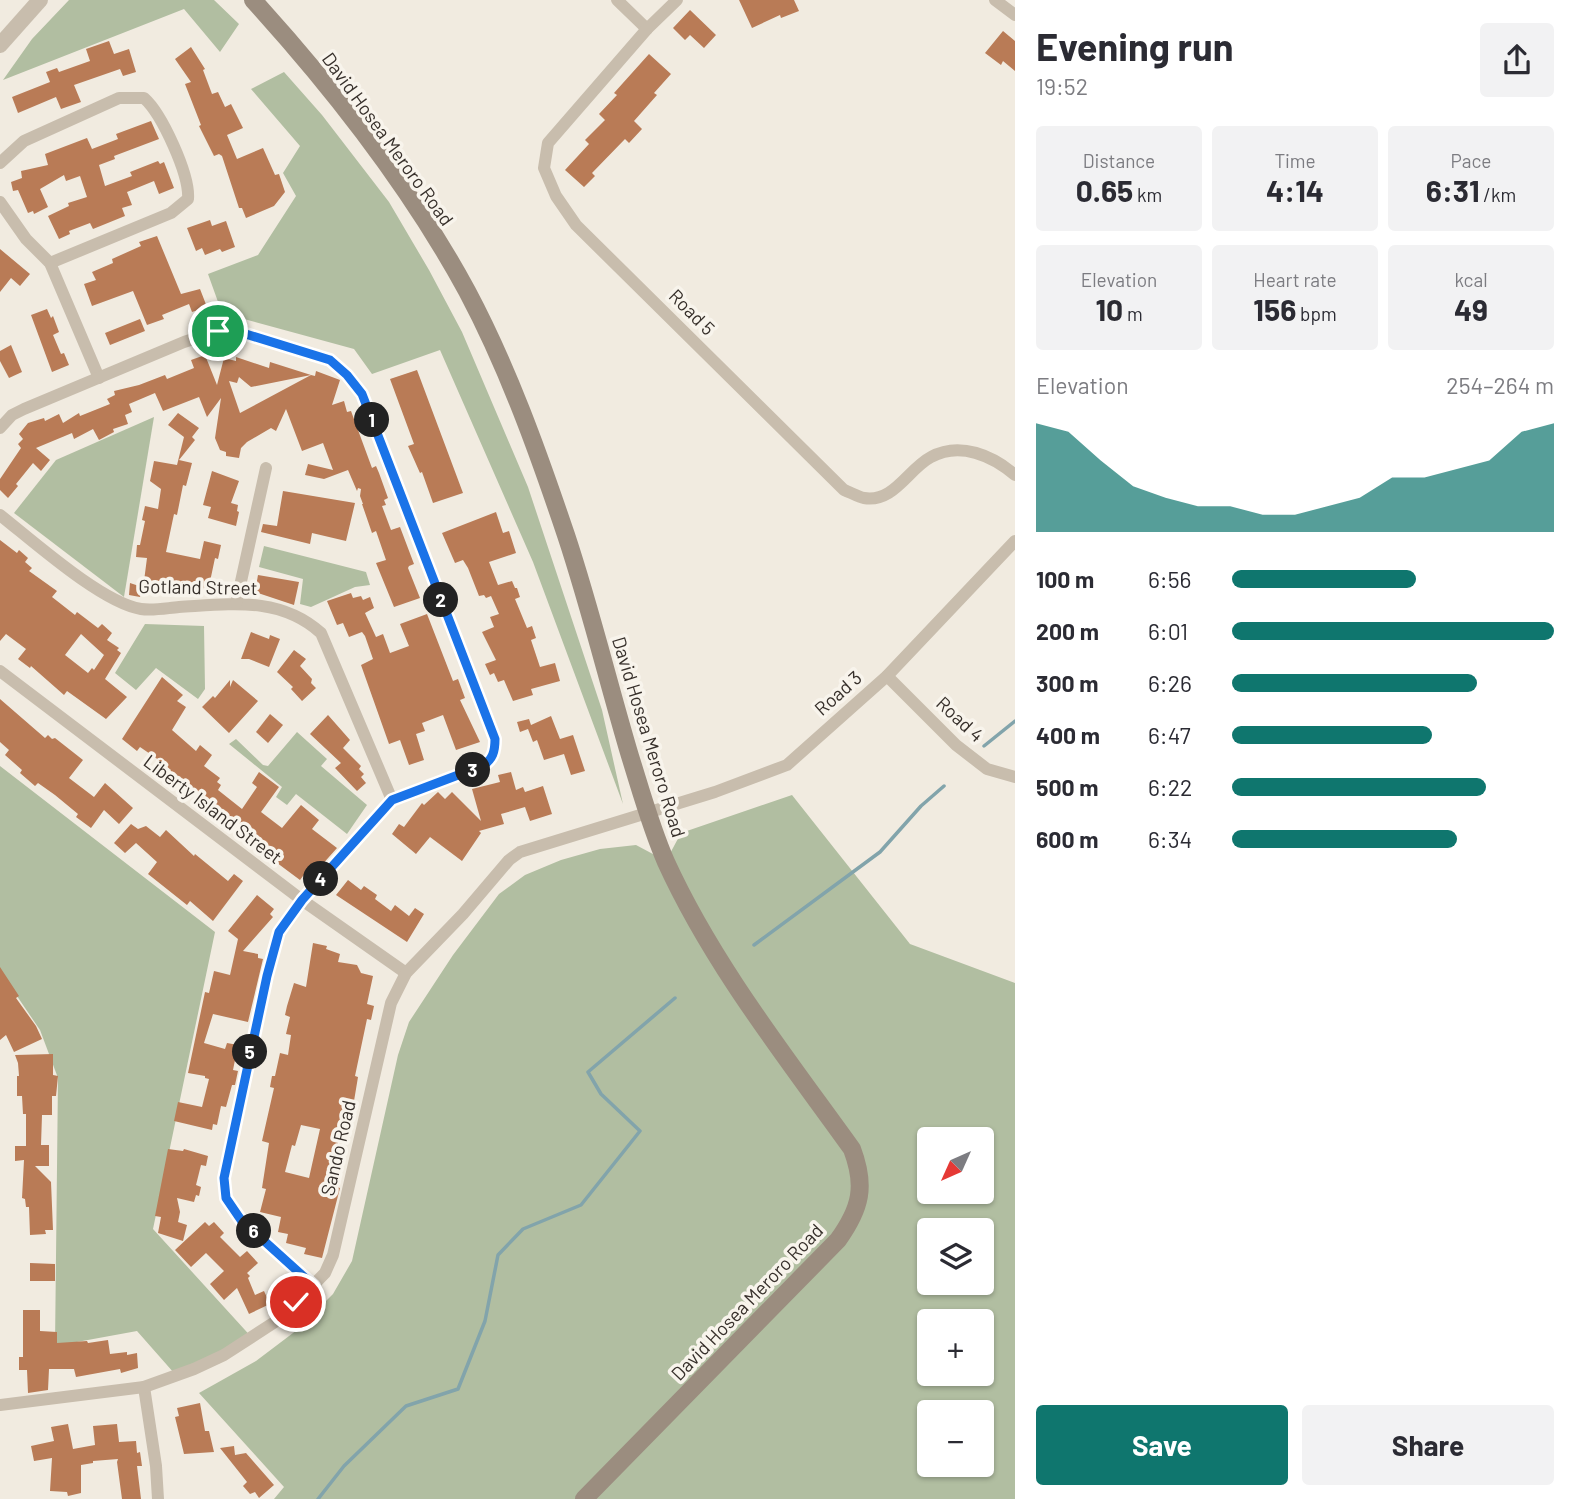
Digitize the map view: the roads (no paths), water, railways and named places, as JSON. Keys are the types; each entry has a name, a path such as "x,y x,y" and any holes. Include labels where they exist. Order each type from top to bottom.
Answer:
{"main road":[{"name":"David Hosea Meroro Road","path":"253,0 336,100 387,167 430,230 467,292 523,415 567,536 648,814 666,861 692,912 727,970 852,1149 857,1163 860,1193 855,1212 838,1240 584,1499"}],"street":[{"path":"0,45 40,0"},
{"path":"617,0 647,29"},
{"name":"Road 5","path":"677,0 647,29 548,142 544,168 556,196 576,225 844,490 864,498 884,496 932,456 955,451 974,451 1000,461 1015,475"},
{"path":"995,0 1015,15"},
{"path":"0,163 24,141 118,98 144,98 161,117 187,182 188,199 171,213 50,263"},
{"path":"0,202 26,239 50,263 99,378"},
{"path":"0,428 12,415 24,408 204,335 236,331 330,360 362,394 495,739 492,757 482,766 392,800 302,900 279,932 267,976 224,1178 226,1198 241,1220 314,1286"},
{"path":"236,604 266,468"},
{"name":"Gotland Street","path":"0,515 86,581 110,597 142,610 236,604 274,608 291,612 306,620 321,633 392,800"},
{"name":"Road 3","path":"648,814 787,765 887,676 1015,541"},
{"name":"Liberty Island Street","path":"0,671 302,900 405,973"},
{"name":"Road 4","path":"887,676 956,745 987,769 1015,777"},
{"name":"Sando Road","path":"0,1405 144,1387 223,1356 281,1318 325,1273 333,1255 391,1003 405,973 463,914 509,860 520,852 648,814"},
{"path":"144,1387 156,1466 158,1499"}],"waterway":[{"path":"984,746 1015,721"},
{"path":"754,945 880,852 921,806 944,786"},
{"path":"318,1499 344,1466 406,1406 458,1389 485,1321 498,1255 523,1229 581,1205 640,1131 601,1094 588,1072 675,998"}]}
